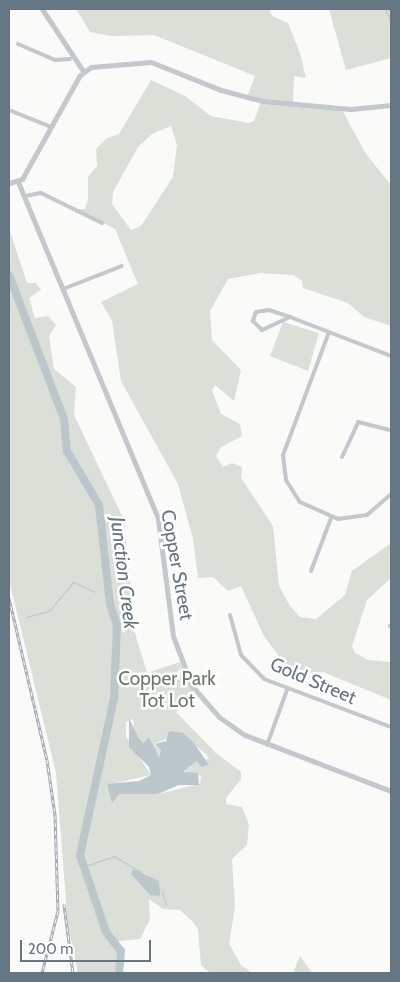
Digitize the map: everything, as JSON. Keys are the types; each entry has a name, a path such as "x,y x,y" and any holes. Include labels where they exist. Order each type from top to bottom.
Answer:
{"street":[{"path":"42,9 70,58 83,71"},
{"path":"18,44 55,60 70,58"},
{"path":"9,183 18,182 83,71 96,66 151,62 221,90 263,101 351,110 391,105"},
{"path":"9,110 51,127"},
{"name":"Copper Street","path":"18,182 158,519 174,636 187,677 219,718 267,745 391,791"},
{"path":"25,196 41,193 102,223"},
{"path":"63,289 122,266"},
{"path":"290,318 262,330 253,321 264,309 290,318 329,332 391,356"},
{"path":"329,332 283,455 293,493 309,508 330,518 362,517 391,494"},
{"path":"342,457 358,422 391,430"},
{"path":"311,571 330,518"},
{"name":"Gold Street","path":"230,615 245,660 264,679 287,690 391,727"},
{"path":"267,745 287,690"}],"green space":[{"path":"76,9 269,9 272,16 288,23 300,53 306,78 294,76 293,104 341,108 366,154 391,185 391,326 364,317 348,303 303,288 302,281 294,275 260,273 228,279 210,311 212,340 241,370 234,401 215,385 212,390 221,414 240,424 242,436 221,447 216,456 223,467 232,463 242,467 241,478 273,526 279,586 290,606 300,617 316,619 345,595 352,571 391,543 391,578 367,600 352,646 355,653 368,660 391,662 391,700 323,672 306,673 286,666 264,636 241,586 228,591 213,577 198,578 193,539 178,484 121,381 112,321 101,302 138,284 115,229 77,209 85,209 88,200 88,177 97,166 96,149 107,138 119,134 151,80 185,96 211,116 249,123 254,121 261,101 247,97 255,76 154,35 112,36 90,32","holes":["171,126 177,145 173,177 141,226 131,230 112,204 113,192 138,147 152,134"]},
{"path":"329,9 391,9 391,58 346,70"},
{"name":"Copper Park Tot Lot","path":"9,228 27,283 36,283 41,290 29,298 35,318 48,316 56,325 49,336 54,369 76,387 74,415 124,520 136,637 147,673 180,662 198,696 176,712 215,752 241,772 241,779 226,798 226,804 242,807 249,825 247,845 232,859 235,907 229,944 241,965 252,973 210,973 201,965 198,929 192,921 180,910 163,909 149,899 150,919 140,939 119,941 118,973 78,973 68,926 56,773 9,580","holes":["133,719 135,733 143,743 149,738 159,757 161,750 154,744 179,733 206,754 209,759 197,761 183,773 196,773 201,777 200,784 158,794 119,794 108,789 107,785 151,775 126,737 126,722"]},
{"path":"283,322 319,333 308,371 270,356"},
{"path":"300,956 312,973 293,973"}],"shaded area":[{"path":"129,718 138,737 143,743 149,737 159,757 161,750 155,744 166,741 169,731 183,733 194,743 209,765 201,767 197,761 183,772 198,773 199,785 179,785 158,794 119,794 112,803 107,784 139,781 151,775 149,767 129,747"},
{"path":"133,869 159,881 160,896 150,895 131,874"}],"waterway":[{"path":"385,9 391,22"},
{"name":"Junction Creek","path":"9,275 64,419 67,451 99,505 110,604 117,625 114,698 80,855 106,932 121,951 119,973"},
{"path":"26,617 49,611 73,582 95,592"},
{"name":"Junction Creek","path":"105,597 109,599"},
{"path":"85,866 114,856 141,872"},
{"path":"162,891 166,905"}],"railway":[{"path":"9,598 47,760 55,815 58,911 42,973"},
{"path":"64,904 73,973"}]}
